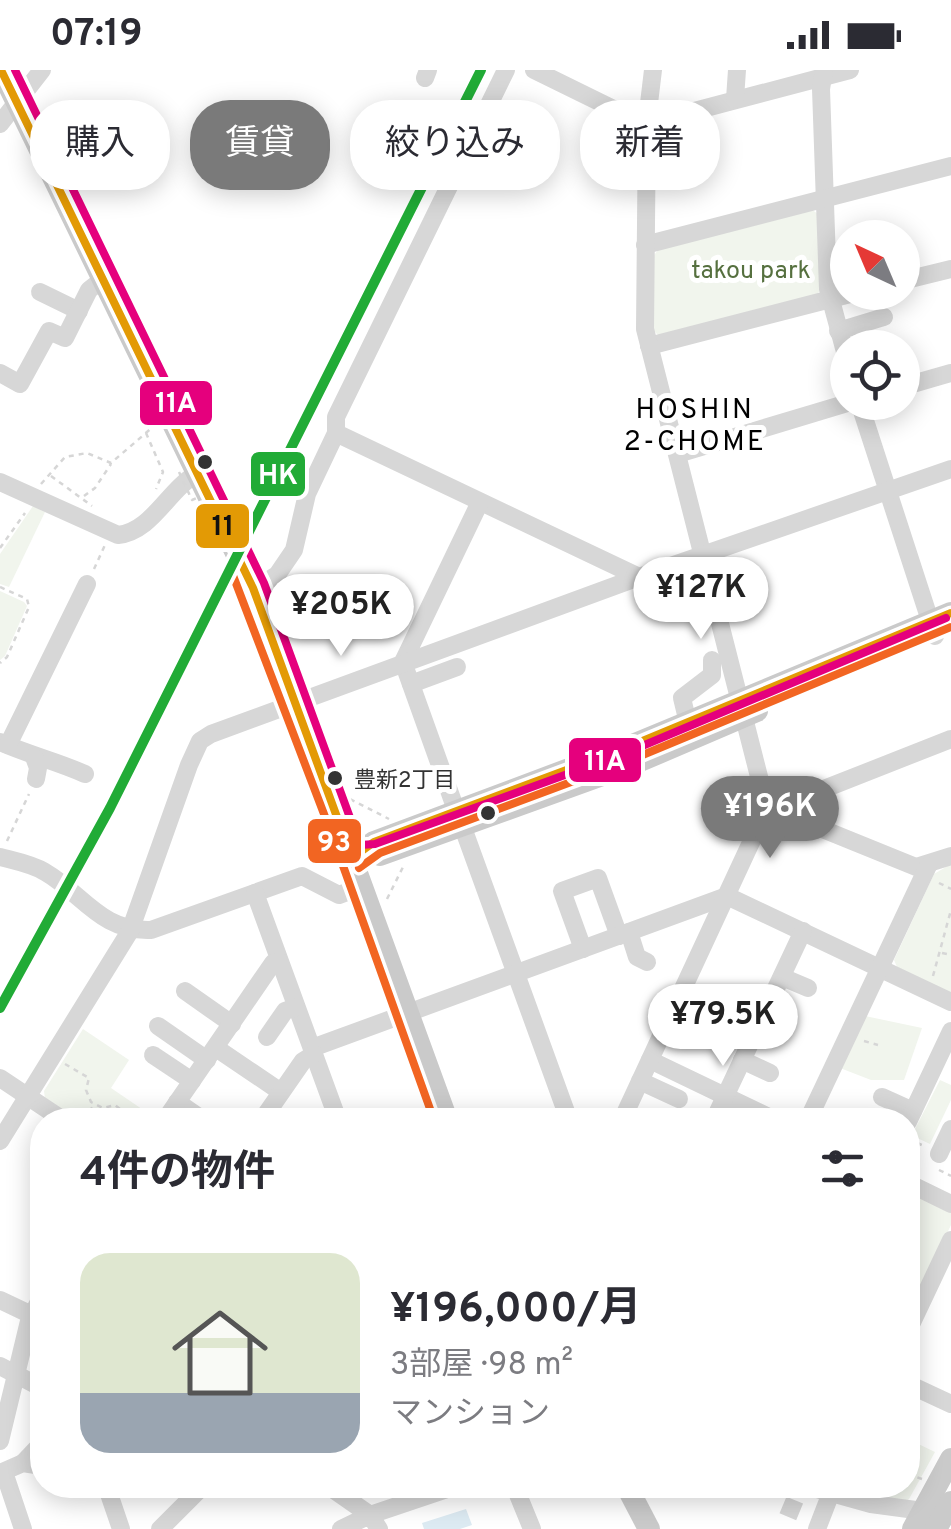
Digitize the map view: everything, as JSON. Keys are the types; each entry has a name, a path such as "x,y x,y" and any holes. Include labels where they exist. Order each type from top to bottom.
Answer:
{"main road":[{"path":"7,83 103,279 188,472 253,588 443,1108"},
{"path":"352,858 378,856 459,817 688,722 743,709 851,646 882,634 942,625"},
{"path":"459,817 633,764 743,709 942,625"},
{"path":"933,1518 951,1459"},
{"path":"633,1498 649,1529"}],"street":[{"path":"0,124 7,83 42,70"},
{"path":"261,584 277,575 294,550 306,494 336,433 336,417 506,70"},
{"path":"534,70 595,100"},
{"path":"650,100 653,70"},
{"path":"734,99 737,70"},
{"path":"720,102 824,73 850,70"},
{"path":"824,73 821,90 829,300 838,330"},
{"path":"645,245 951,166"},
{"path":"628,1108 770,809 645,329 646,190"},
{"path":"920,277 951,269"},
{"path":"0,373 20,384 49,330 65,338 88,290 103,279"},
{"path":"40,292 79,310"},
{"path":"650,346 829,300"},
{"path":"842,330 884,318"},
{"path":"920,381 951,372"},
{"path":"678,454 830,408"},
{"path":"866,420 888,491 942,625"},
{"path":"336,433 646,575 662,605"},
{"path":"0,1141 130,931 200,741 403,662 951,469"},
{"path":"0,482 111,533 131,534 188,472"},
{"path":"480,502 403,662 565,1108"},
{"path":"85,774 49,757 34,757 4,744 86,584"},
{"path":"688,722 682,698 691,680 712,675 712,660"},
{"path":"411,684 458,666"},
{"path":"770,809 951,739"},
{"path":"34,757 38,768 36,780"},
{"path":"770,809 916,867 951,856"},
{"path":"0,857 46,872 87,907 130,931 152,930 302,876 339,896 363,886"},
{"path":"814,1108 928,866"},
{"path":"583,949 559,883 595,870 624,934 638,958 647,962"},
{"path":"255,892 334,1108"},
{"path":"271,1108 313,1051 727,896 951,1002"},
{"path":"720,1108 803,931"},
{"path":"173,1108 273,963 279,961"},
{"path":"782,976 808,988"},
{"path":"185,991 232,1024"},
{"path":"267,1038 286,1011 296,1007"},
{"path":"733,1018 758,1029"},
{"path":"158,1026 282,1092"},
{"path":"914,1108 951,1031"},
{"path":"153,1055 192,1081"},
{"path":"650,1060 750,1108"},
{"path":"742,1060 770,1073"},
{"path":"1,1079 45,1108"},
{"path":"640,1081 679,1099"},
{"path":"882,1098 897,1108"},
{"path":"177,1102 185,1108"},
{"path":"939,1154 951,1129"},
{"path":"920,1189 951,1204"},
{"path":"920,1306 951,1240"},
{"path":"0,1300 30,1315"},
{"path":"0,1441 8,1370 30,1331"},
{"path":"920,1390 951,1404"},
{"path":"22,1529 2,1472 30,1455"},
{"path":"23,1462 30,1463"},
{"path":"110,1498 121,1529"},
{"path":"160,1529 191,1498"},
{"path":"344,1498 375,1522"},
{"path":"341,1529 375,1522 402,1498"},
{"path":"519,1498 532,1529"},
{"path":"815,1521 828,1498"},
{"path":"856,1498 933,1518"}],"path":[{"path":"82,496 95,488 112,463 154,426"},
{"path":"145,432 163,472 148,500"},
{"path":"0,548 24,517 32,496 60,462 87,453 112,463"},
{"path":"188,472 192,500 224,487"},
{"path":"50,474 97,511"},
{"path":"86,584 111,533"},
{"path":"0,587 27,599 30,607 7,657 0,662"},
{"path":"0,857 36,780"},
{"path":"350,799 396,822"},
{"path":"387,899 408,856"},
{"path":"927,990 951,910"},
{"path":"941,953 951,955"},
{"path":"53,1056 89,1078 86,1090 94,1104 103,1108"},
{"path":"92,1108 94,1104"},
{"path":"920,1144 939,1154 935,1169 951,1176"},
{"path":"920,1202 928,1193"}],"green space":[{"name":"takou park","path":"811,209 818,214 820,291 815,296 660,337 653,330 654,255 659,249"},
{"path":"33,506 45,512 9,587 0,584 0,554"},
{"path":"0,591 27,606 0,660"},
{"path":"951,864 951,993 897,967 894,960 934,874"},
{"path":"865,1016 922,1028 904,1080 871,1080 840,1068"},
{"path":"83,1029 129,1060 111,1088 140,1108 58,1108 45,1099 44,1091"},
{"path":"940,1080 951,1085 951,1100 930,1144 920,1139 920,1119"},
{"path":"920,1195 951,1212 951,1225 920,1289"},
{"path":"920,1445 935,1452 920,1479"},
{"path":"874,1498 910,1498 902,1503"}],"shaded area":[{"path":"466,1509 472,1525 424,1529 422,1523"}],"tunnel":[{"path":"783,1505 807,1515"}],"transit line":[{"name":"11","path":"1,70 253,588 352,858"},
{"name":"11A","path":"15,70 264,583 360,845 375,844 628,752 946,618"},
{"name":"HK","path":"0,1008 110,808 481,70"},
{"name":"93","path":"229,565 332,835 430,1108"},
{"name":"11","path":"352,858 374,842 628,747 951,613"},
{"name":"93","path":"359,868 380,853 633,759 951,627"}],"place":[{"name":"豊新2丁目","path":"335,778"}],"district":[{"name":"HOSHIN 2-CHOME","path":"695,424"}]}
